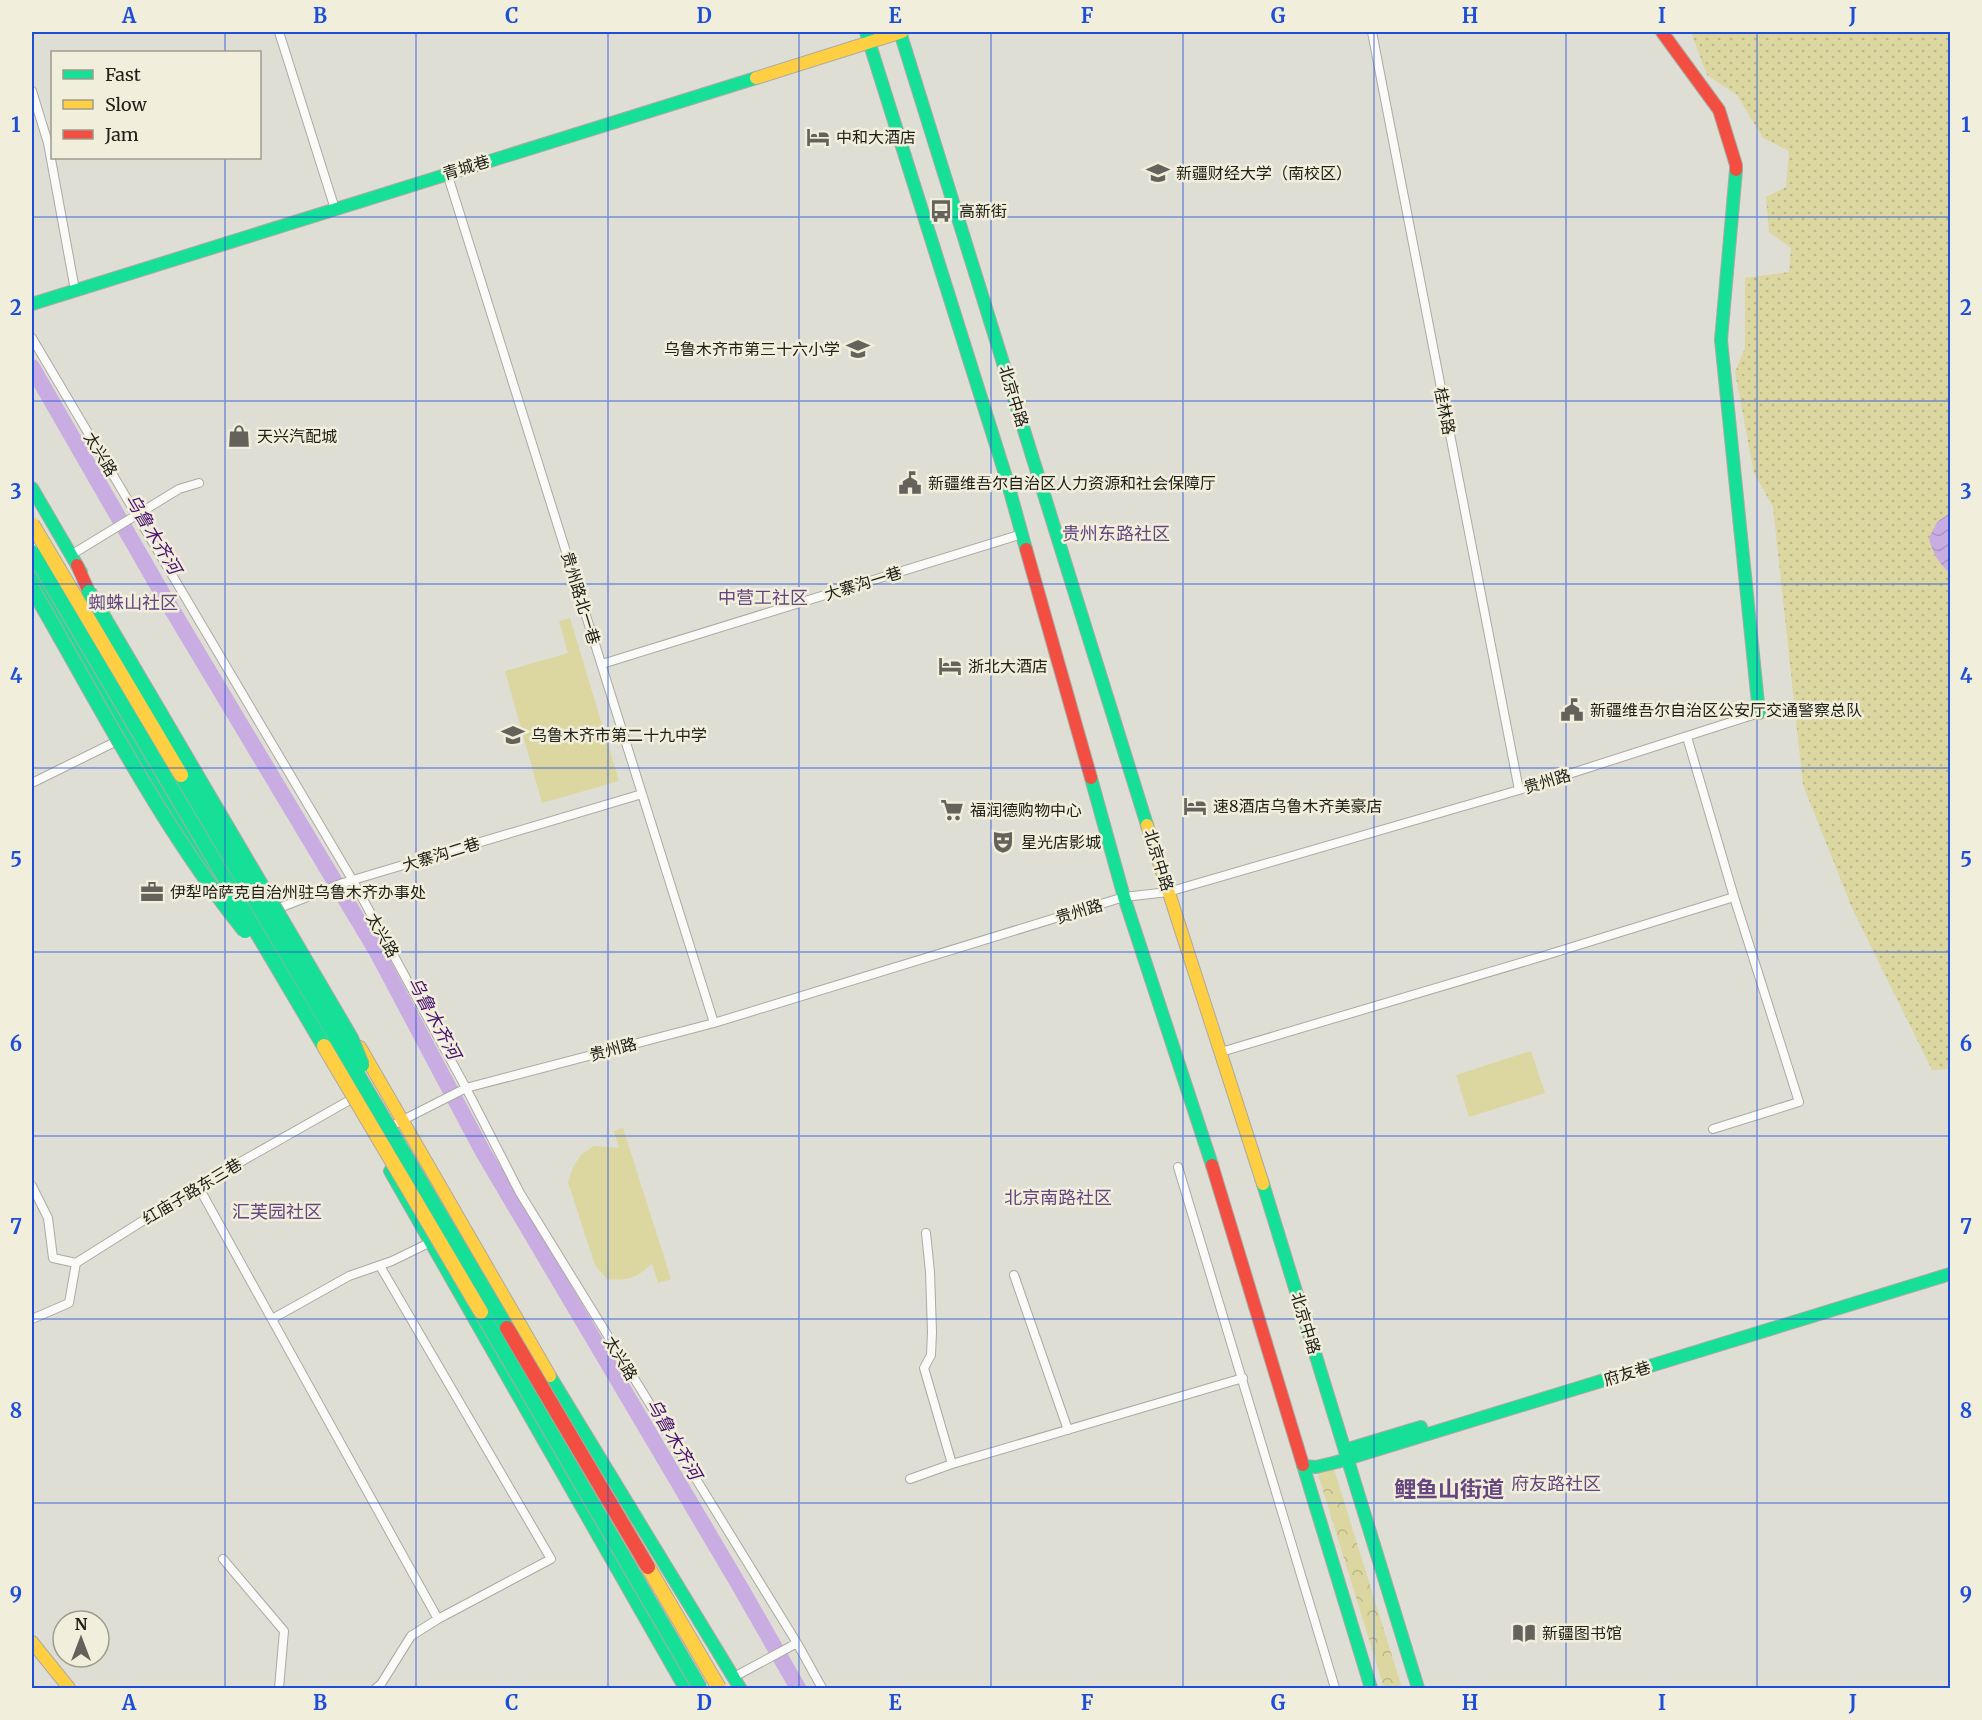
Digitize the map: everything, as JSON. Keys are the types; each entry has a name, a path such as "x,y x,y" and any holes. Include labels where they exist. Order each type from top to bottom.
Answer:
{"main road":[{"name":"青城巷","path":"32,304 867,37 901,32"},
{"name":"北京中路","path":"901,32 1418,1689"},
{"path":"1662,32 1719,110 1736,165 1721,340 1759,713"},
{"name":"北京中路","path":"867,37 999,454 1124,897 1213,1169 1371,1689"},
{"path":"32,488 381,1082 528,1341 737,1683"},
{"path":"32,524 368,1091 718,1689"},
{"path":"32,552 275,966 378,1136 700,1689"},
{"path":"74,560 89,592 351,1038 366,1074 368,1091"},
{"path":"32,571 170,809 244,925 321,1056 350,1100 685,1689"},
{"path":"32,588 168,823 216,895 275,966"},
{"name":"府友巷","path":"1304,1466 1316,1467 1346,1454 1950,1267"},
{"name":"府友巷","path":"1346,1454 1950,1274"},
{"path":"32,1642 69,1689"}],"street":[{"path":"279,32 335,209"},
{"name":"桂林路","path":"1372,32 1519,790"},
{"path":"32,91 48,143 75,290"},
{"name":"贵州路北一巷","path":"447,173 714,1023"},
{"name":"太兴路","path":"32,338 134,517 353,881 520,1193 822,1689"},
{"path":"74,560 117,528 179,489 199,483"},
{"name":"大寨沟一巷","path":"602,664 1022,534"},
{"name":"贵州路","path":"371,1137 464,1089 714,1023 1124,897 1168,892 1519,790 1759,713"},
{"path":"32,783 127,736"},
{"path":"1688,736 1734,897 1799,1102 1713,1129"},
{"name":"大寨沟二巷","path":"244,925 278,908 343,883 642,794"},
{"path":"1221,1052 1734,897"},
{"name":"红庙子路东三巷","path":"76,1263 198,1186 381,1082"},
{"path":"1178,1167 1335,1689"},
{"path":"32,1186 48,1218 53,1258 76,1263 69,1303 32,1319"},
{"path":"198,1186 438,1618"},
{"path":"926,1233 932,1332 931,1355 924,1368 952,1464"},
{"path":"272,1319 349,1276 380,1266 431,1242"},
{"path":"376,1689 411,1636 438,1618 551,1559 380,1266"},
{"path":"1014,1275 1068,1430"},
{"path":"910,1479 952,1464 1243,1378"},
{"path":"223,1559 284,1631 279,1689"},
{"path":"737,1683 772,1656 794,1645"}],"green space":[{"path":"1691,32 1950,32 1950,1069 1932,1070 1852,908 1803,785 1773,507 1754,473 1735,372 1745,348 1745,278 1789,272 1791,248 1769,232 1766,197 1786,187 1789,151 1763,138 1737,95 1707,75"},
{"path":"570,618 619,781 542,803 505,671 568,653 559,621"},
{"path":"1531,1051 1545,1093 1469,1117 1456,1075"},
{"path":"623,1128 671,1279 658,1283 652,1263 632,1277 607,1279 595,1265 568,1182 573,1167 581,1155 594,1146 619,1148 614,1131"},
{"path":"1333,1466 1402,1688 1384,1688 1317,1471"}],"water":[{"path":"1950,513 1950,573 1936,557 1929,538 1937,522"}],"waterway":[{"name":"乌鲁木齐河","path":"32,367 162,593 377,952 483,1152 798,1688"}],"traffic: fast":[{"path":"866,32 1006,477 1026,549"},
{"path":"900,32 1147,825"},
{"path":"32,304 756,78"},
{"path":"1736,170 1721,340 1759,713"},
{"path":"32,488 81,572"},
{"path":"32,552 324,1046"},
{"path":"32,571 170,809 226,896"},
{"path":"32,588 158,807 214,891 245,931"},
{"path":"89,592 351,1038 362,1065"},
{"path":"181,775 507,1328"},
{"path":"1091,778 1124,897 1212,1165"},
{"path":"390,1171 685,1688"},
{"path":"1263,1184 1418,1688"},
{"path":"1303,1466 1316,1467 1337,1462 1950,1274"},
{"path":"481,1312 700,1688"},
{"path":"550,1376 740,1688"},
{"path":"1345,1450 1421,1427"},
{"path":"1303,1465 1371,1688"}],"traffic: slow":[{"path":"756,78 902,32"},
{"path":"32,524 181,775"},
{"path":"1147,825 1263,1184"},
{"path":"324,1046 481,1312"},
{"path":"360,1047 550,1376"},
{"path":"648,1567 719,1688"},
{"path":"32,1642 69,1688"}],"traffic: jam":[{"path":"1662,32 1719,110 1736,170"},
{"path":"1026,549 1091,778"},
{"path":"77,565 89,592"},
{"path":"1212,1165 1303,1465"},
{"path":"507,1328 648,1567"}],"place":[{"name":"中和大酒店","path":"818,137"},
{"name":"新疆财经大学（南校区）","path":"1158,173"},
{"name":"高新街","path":"941,211"},
{"name":"乌鲁木齐市第三十六小学","path":"858,349"},
{"name":"天兴汽配城","path":"239,436"},
{"name":"新疆维吾尔自治区人力资源和社会保障厅","path":"910,483"},
{"name":"浙北大酒店","path":"950,666"},
{"name":"新疆维吾尔自治区公安厅交通警察总队","path":"1572,710"},
{"name":"乌鲁木齐市第二十九中学","path":"513,735"},
{"name":"速8酒店乌鲁木齐美豪店","path":"1195,806"},
{"name":"福润德购物中心","path":"952,810"},
{"name":"星光店影城","path":"1003,842"},
{"name":"伊犁哈萨克自治州驻乌鲁木齐办事处","path":"152,892"},
{"name":"新疆图书馆","path":"1524,1633"}],"district":[{"name":"贵州东路社区","path":"1116,534"},
{"name":"中营工社区","path":"763,598"},
{"name":"蜘蛛山社区","path":"133,603"},
{"name":"北京南路社区","path":"1058,1198"},
{"name":"汇芙园社区","path":"277,1212"},
{"name":"府友路社区","path":"1556,1484"},
{"name":"鲤鱼山街道","path":"1449,1489"}]}
